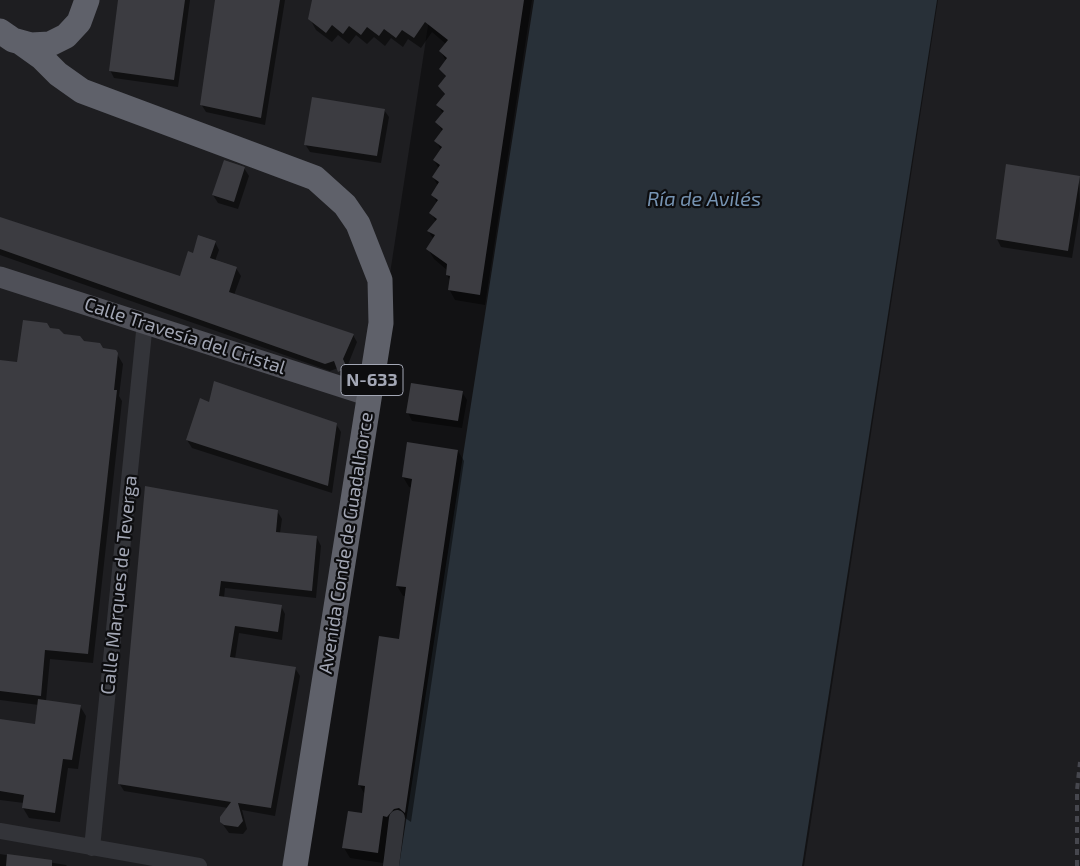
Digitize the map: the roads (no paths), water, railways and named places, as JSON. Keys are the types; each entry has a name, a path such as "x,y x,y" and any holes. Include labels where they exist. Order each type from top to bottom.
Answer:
{"highway":[{"path":"10,37 31,45 50,44 66,36 80,22 87,0"},
{"path":"67,81 65,65 66,47 72,30"},
{"name":"Avenida Conde de Guadalhorce","path":"10,37 41,57 67,81 82,91 315,178 344,205 358,224 380,280 381,323 294,866"}],"main road":[{"name":"Calle Travesía del Cristal","path":"0,277 145,322 370,396"}],"street":[{"name":"Calle Marques de Teverga","path":"92,848 145,322"},
{"path":"391,866 396,818"},
{"path":"0,831 199,866"}],"water":[{"name":"Ría de Avilés","path":"534,0 937,0 802,866 399,866"}],"railway":[{"path":"1077,866 1077,790 1080,762"}]}
